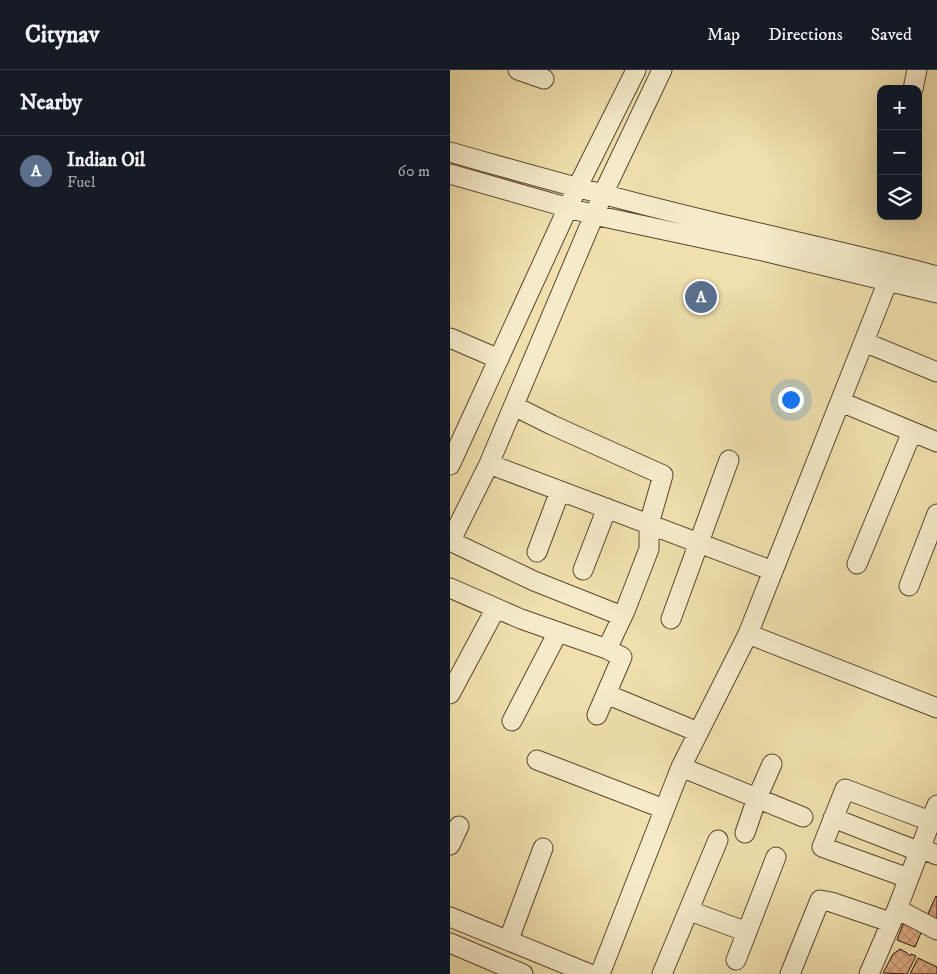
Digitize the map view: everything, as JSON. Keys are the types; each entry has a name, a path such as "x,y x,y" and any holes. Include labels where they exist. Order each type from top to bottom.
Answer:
{"street":[{"path":"518,70 544,79"},
{"path":"450,465 577,188 636,70"},
{"path":"622,616 534,581 450,541 489,464 603,194 662,70"},
{"path":"914,85 917,70"},
{"path":"450,152 889,272 937,293"},
{"path":"450,174 594,215 768,252 889,272 937,276"},
{"path":"600,974 681,768 748,634 841,402 889,272"},
{"path":"450,338 499,359"},
{"path":"864,342 937,372"},
{"path":"841,402 937,442"},
{"path":"514,406 552,425 663,474 650,524 649,549 607,649"},
{"path":"858,564 912,432"},
{"path":"671,619 729,460"},
{"path":"489,464 773,571"},
{"path":"537,552 560,491"},
{"path":"583,570 607,508"},
{"path":"910,586 937,514"},
{"path":"450,588 496,608 607,649 622,657 597,715"},
{"path":"450,694 496,608"},
{"path":"512,721 558,632"},
{"path":"748,634 937,708"},
{"path":"606,694 698,732"},
{"path":"537,760 664,809"},
{"path":"745,833 757,798 772,764"},
{"path":"681,768 803,817"},
{"path":"869,974 893,916 934,813 845,789 822,847 908,878"},
{"path":"833,818 937,855"},
{"path":"450,845 459,826"},
{"path":"662,974 690,911 718,840"},
{"path":"509,939 543,848"},
{"path":"736,960 776,857"},
{"path":"790,974 820,900 893,916 937,930"},
{"path":"690,911 747,932"},
{"path":"450,917 509,939 536,953 590,974"},
{"path":"450,943 521,974"}],"building":[{"path":"937,897 937,921 927,916"},
{"path":"905,919 923,928 915,947 897,940"},
{"path":"900,949 910,956 911,954 916,956 907,974 883,973 893,954"},
{"path":"918,958 937,967 937,974 910,974"}],"place":[{"name":"Indian Oil","path":"701,297"}]}
